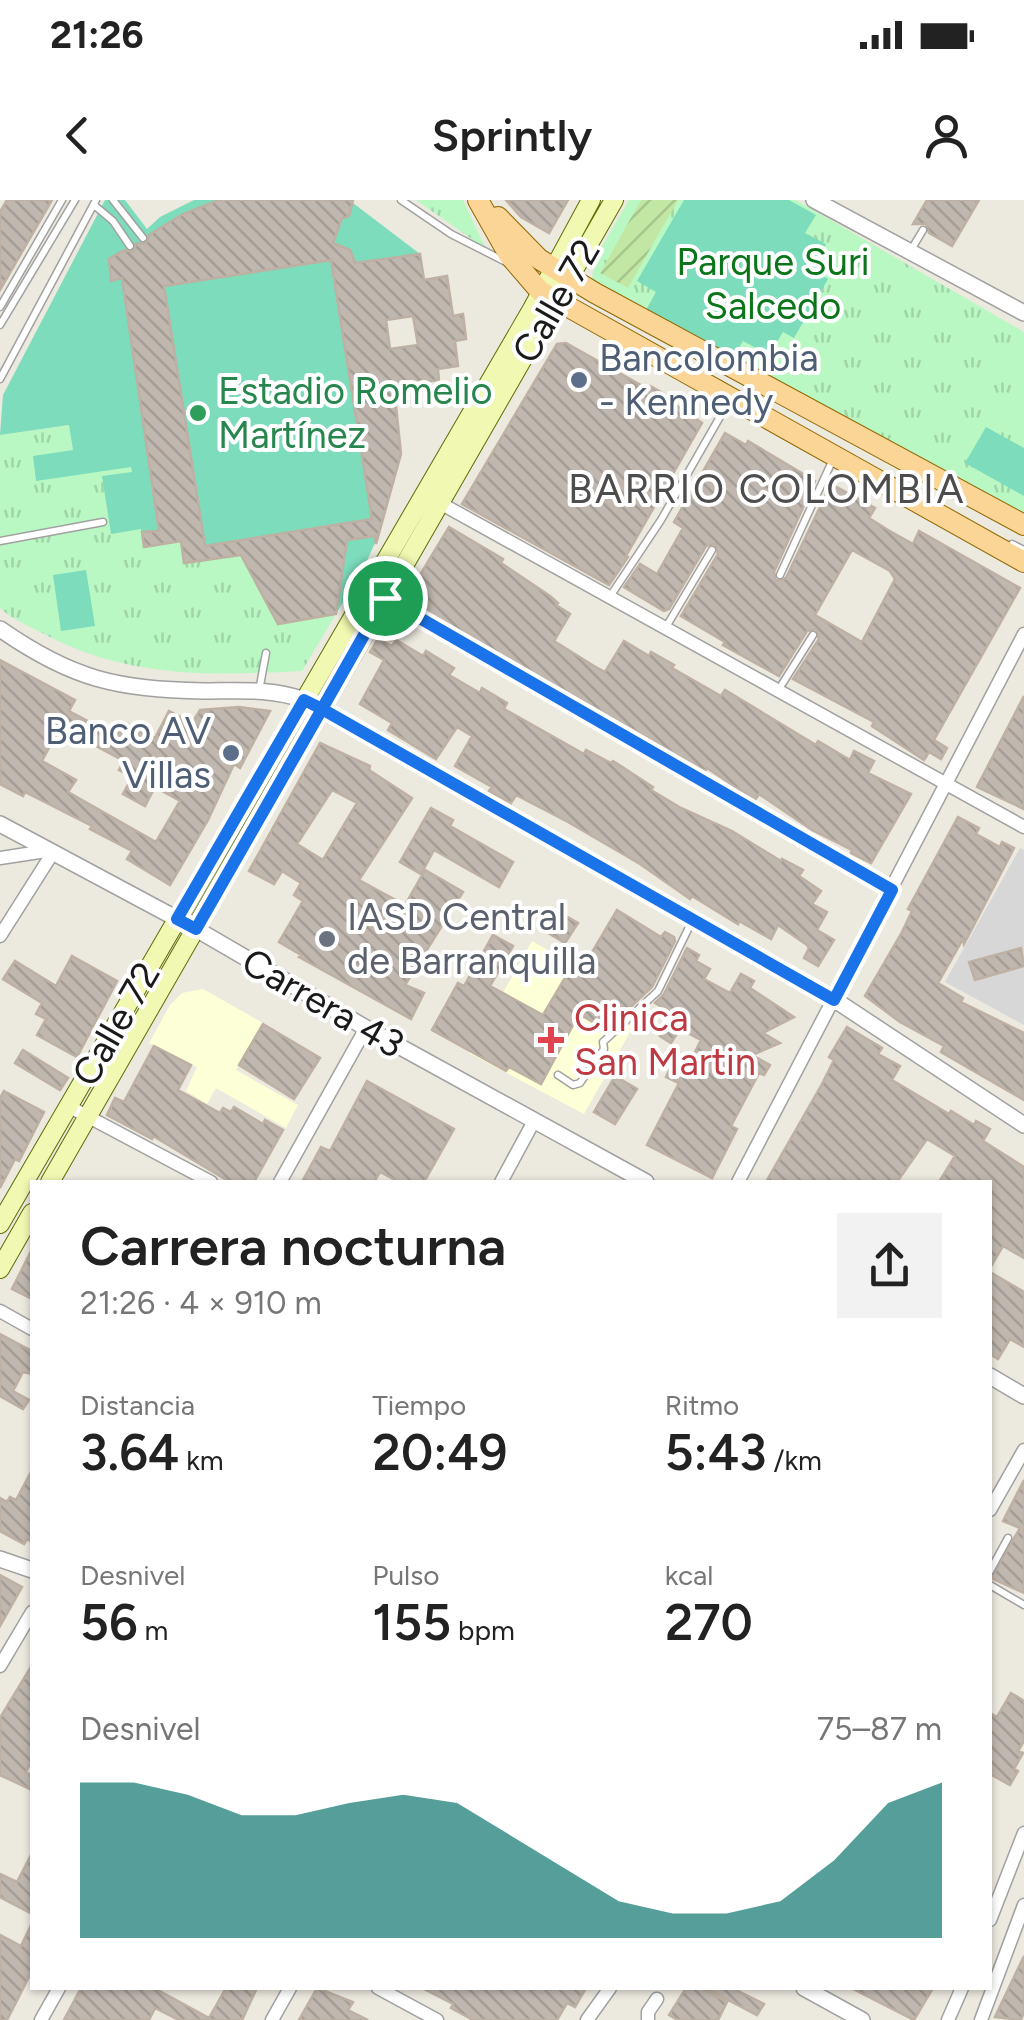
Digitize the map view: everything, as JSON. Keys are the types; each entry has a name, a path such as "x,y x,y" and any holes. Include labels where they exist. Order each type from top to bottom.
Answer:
{"main road":[{"path":"481,200 487,220 518,267 1024,525"},
{"path":"481,200 555,284 730,398 1024,562"},
{"name":"Calle 72","path":"51,1180 440,503 555,284 591,200"},
{"name":"Calle 72","path":"0,1224 304,700 555,284 614,200"},
{"path":"0,1270 30,1217"}],"street":[{"path":"814,200 1024,314"},
{"path":"440,503 1024,827"},
{"path":"385,598 892,890"},
{"path":"0,629 90,679 117,686 287,693 304,700 834,1000 1024,1125"},
{"path":"739,1180 1024,634"},
{"name":"Carrera 43","path":"0,824 196,929 642,1180"},
{"path":"0,858 49,852"},
{"path":"0,936 49,852"},
{"path":"281,1180 366,1028"},
{"path":"68,1106 206,1180"},
{"path":"502,1180 534,1122"},
{"path":"0,1311 30,1327"},
{"path":"992,1377 1024,1396"},
{"path":"992,1506 1024,1450"},
{"path":"0,1559 30,1569"},
{"path":"0,1666 30,1615"},
{"path":"992,1915 1021,1849 1024,1832"},
{"path":"981,2020 1024,1905"},
{"path":"41,2020 58,1990"},
{"path":"272,2020 289,1990"},
{"path":"382,1990 437,2020"},
{"path":"587,2020 609,1990"},
{"path":"808,1990 862,2020"},
{"path":"948,2020 961,1990"},
{"path":"648,2020 648,2012 658,1999"}],"lane":[{"path":"0,307 62,200"},
{"path":"0,326 75,200"},
{"path":"113,200 144,238"},
{"path":"401,200 451,234 518,267"},
{"path":"0,379 95,202 130,246"},
{"path":"909,253 924,230"},
{"path":"555,284 1024,534"},
{"path":"555,284 1024,550"},
{"path":"610,596 661,520 730,398"},
{"path":"780,575 834,456"},
{"path":"0,541 103,522"},
{"path":"666,627 712,550"},
{"path":"779,688 813,635"},
{"path":"258,692 266,653"},
{"path":"558,1075 572,1084 580,1083 604,1049 603,1042 658,991 693,919"},
{"path":"992,1567 1008,1538"},
{"path":"992,1586 1024,1605"}],"shaded area":[{"path":"1020,848 1024,850 1024,1025 945,982"},
{"name":"Clinica San Martin","path":"532,941 600,980 619,1010 615,1017 633,1027 584,1114 469,1053"},
{"path":"203,989 263,1023 236,1070 298,1105 286,1128 216,1088 207,1104 186,1091 197,1067 149,1043 170,1005 182,993"}],"green space":[{"name":"Estadio Romelio Martínez","path":"105,200 125,200 147,229 160,217 194,200 349,200 420,254 380,260 401,454 378,536 336,614 278,624 241,555 184,563 181,541 144,547 141,529 111,534 102,476 132,472 131,467 36,481 33,456 73,450 69,425 0,435 3,395"},
{"path":"416,200 463,200 486,249"},
{"name":"Parque Suri Salcedo","path":"629,200 796,200 1024,332 1024,520 592,281 594,260"},
{"path":"641,200 678,200 628,288 600,273"},
{"path":"684,200 789,200 816,215 805,233 826,244 812,269 828,279 794,338 783,332 769,355 743,341 732,359 646,310 656,292 637,281"},
{"path":"70,425 73,450 132,467 142,529 241,555 278,624 336,614 302,671 235,674 139,667 77,649 0,608 0,435"},
{"path":"986,427 1024,448 1024,496 965,463"},
{"path":"86,570 95,626 61,631 53,575"}],"building":[{"path":"7,200 52,200 0,290 0,212"},
{"path":"219,200 353,200 349,216 342,218 333,243 350,250 355,263 420,254 424,280 447,276 453,316 463,314 466,339 455,341 458,366 438,369 439,380 394,387 401,454 376,544 375,536 347,540 336,614 278,624 241,555 184,563 181,541 144,547 142,532 159,531 122,278 111,281 109,259 124,250 133,252 136,243 146,244 149,235 183,214","holes":["331,260 372,519 205,546 164,286","413,316 418,345 390,349 386,320"]},
{"path":"506,200 568,200 549,233 521,217"},
{"path":"927,200 979,200 952,246 929,233 926,224 913,224"},
{"path":"566,343 675,400 673,403 702,423 609,585 462,504 557,344"},
{"path":"725,433 746,445 748,441 815,481 774,572 776,581 786,578 831,484 875,508 869,518 913,544 919,531 1020,588 934,740 947,748 941,759 929,752 924,760 872,726 874,722 793,679 819,639 816,629 807,631 779,676 681,616 718,554 715,544 706,546 669,609 664,611 624,587 640,564 657,574 683,528 674,522","holes":["852,550 890,571 895,579 862,642 815,615"]},
{"path":"449,527 503,559 501,563 570,614 554,641 594,666 605,672 624,641 674,665 672,668 721,696 725,690 816,745 818,741 850,760 854,751 874,761 868,773 911,794 871,863 759,794 755,800 707,768 705,771 415,605 419,599 409,593"},
{"path":"378,639 392,646 396,640 423,656 426,651 454,668 449,675 507,703 504,709 584,754 586,750 613,761 681,808 803,870 799,876 821,891 812,904 827,912 817,930 834,940 818,966 804,958 807,945 778,925 771,939 739,921 738,924 692,896 690,899 568,822 516,795 511,803 489,791 492,787 455,766 472,736 457,727 436,759 388,730 392,723 360,704 384,660 370,652"},
{"path":"0,660 75,700 69,711 116,736 124,722 155,738 169,711 192,723 200,710 239,707 270,711 240,768 234,764 208,820 170,885 127,859 132,851 90,829 92,826 25,792 23,796 0,784","holes":["60,727 124,761 119,770 132,777 123,794 145,806 155,787 180,801 156,842 68,792 76,780 42,761"]},
{"path":"1024,696 1024,809 977,787"},
{"path":"320,743 370,766 369,770 412,798 359,880 405,905 425,870 463,892 405,985 424,993 411,1019 279,942 303,901 294,895 301,883 282,871 274,884 249,871","holes":["332,790 357,803 323,860 297,844"]},
{"path":"431,808 453,820 450,826 513,862 499,887 434,850 421,874 400,862"},
{"path":"958,817 979,828 976,834 1000,847 1002,842 1014,848 964,944 963,939 938,983 963,998 961,1002 1024,1033 1024,1100 941,1052 944,1046 900,1022 865,996 901,934 912,911 908,909"},
{"path":"617,910 661,937 665,932 675,941 652,987 621,1016 608,1010 600,1026 579,1014 541,1084 509,1067 506,1071 432,1030 458,983 464,986 493,935 513,946 490,986 543,1015 572,966 581,971"},
{"path":"557,911 578,923 565,943 545,931"},
{"path":"687,948 699,955 696,961 710,969 704,979 730,993 741,974 754,981 750,988 794,1017 763,1033 780,1043 752,1055 770,1065 764,1075 759,1073 731,1126 737,1129 712,1178 647,1145 679,1083 666,1077 676,1057 689,1064 701,1040 680,1029 671,1043 660,1036 674,1014 655,1003 664,994"},
{"path":"1021,948 1024,966 975,980 969,962"},
{"path":"72,956 117,981 77,1057 37,1035 46,1019 36,1014 42,1003 3,979 15,961 56,986"},
{"path":"263,1024 320,1058 294,1099 239,1065"},
{"path":"847,1027 882,1048 878,1054 900,1066 892,1080 949,1114 951,1111 974,1125 976,1121 990,1129 983,1141 1024,1167 1024,1258 1003,1246 992,1265 992,1180 940,1180 955,1156 927,1139 898,1180 767,1180 822,1084 834,1060 829,1057"},
{"path":"154,1046 191,1065 178,1090 220,1113 223,1108 231,1112 234,1107 263,1124 265,1120 283,1130 255,1180 227,1180 153,1136 152,1139 107,1115 115,1098 124,1102"},
{"path":"23,1050 68,1078 60,1090 15,1063"},
{"path":"615,1076 637,1089 615,1124 594,1112"},
{"path":"367,1081 454,1129 425,1180 395,1180 380,1172 375,1180 303,1180 321,1147 330,1151"},
{"path":"4,1091 44,1112 0,1188 0,1098"},
{"path":"30,1253 30,1298 12,1289"},
{"path":"992,1273 1024,1292 1024,1347 1010,1339 998,1359 992,1355"},
{"path":"0,1334 30,1350 30,1374 23,1372 13,1391 29,1400 23,1409 0,1396"},
{"path":"30,1474 30,1541 24,1544 0,1531 0,1498 7,1502 10,1497 16,1500"},
{"path":"1024,1480 1024,1593 992,1578 1020,1528 1003,1521"},
{"path":"0,1575 22,1587 0,1626"},
{"path":"30,1668 30,1764 26,1772 30,1775 30,1789 0,1775 0,1718"},
{"path":"1011,1693 1024,1701 1024,1741 1018,1751 1023,1753 1010,1785 992,1775 992,1714 997,1717"},
{"path":"30,1857 30,1913 0,1897 0,1874 17,1882"},
{"path":"30,1927 30,1975 7,2020 0,2020 0,1935 21,1946"},
{"path":"1024,1956 1021,2020 995,2017"},
{"path":"80,1990 158,1990 209,2018 225,1990 256,1990 242,2020 179,2020 155,2008 149,2020 64,2020"},
{"path":"316,1990 322,1990 353,2002 348,2010 368,2020 299,2020"},
{"path":"426,1990 585,1990 575,2007 567,2003 557,2020 473,2020 451,2008 453,2004"},
{"path":"685,1990 704,1990 727,2002 718,2020 678,2020 669,2015"},
{"path":"709,1990 736,1990 764,2004 757,2015"},
{"path":"855,1990 932,1990 914,2020"}],"place":[{"name":"Bancolombia - Kennedy","path":"579,380"},
{"name":"Estadio Romelio Martínez","path":"198,413"},
{"name":"Banco AV Villas","path":"231,753"},
{"name":"IASD Central de Barranquilla","path":"327,939"},
{"name":"Clinica San Martin","path":"551,1040"}],"district":[{"name":"BARRIO COLOMBIA","path":"767,489"}],"route":[{"path":"385,598 322,709 304,700 177,919 196,929 322,709 834,1000 892,890 385,598"}]}
